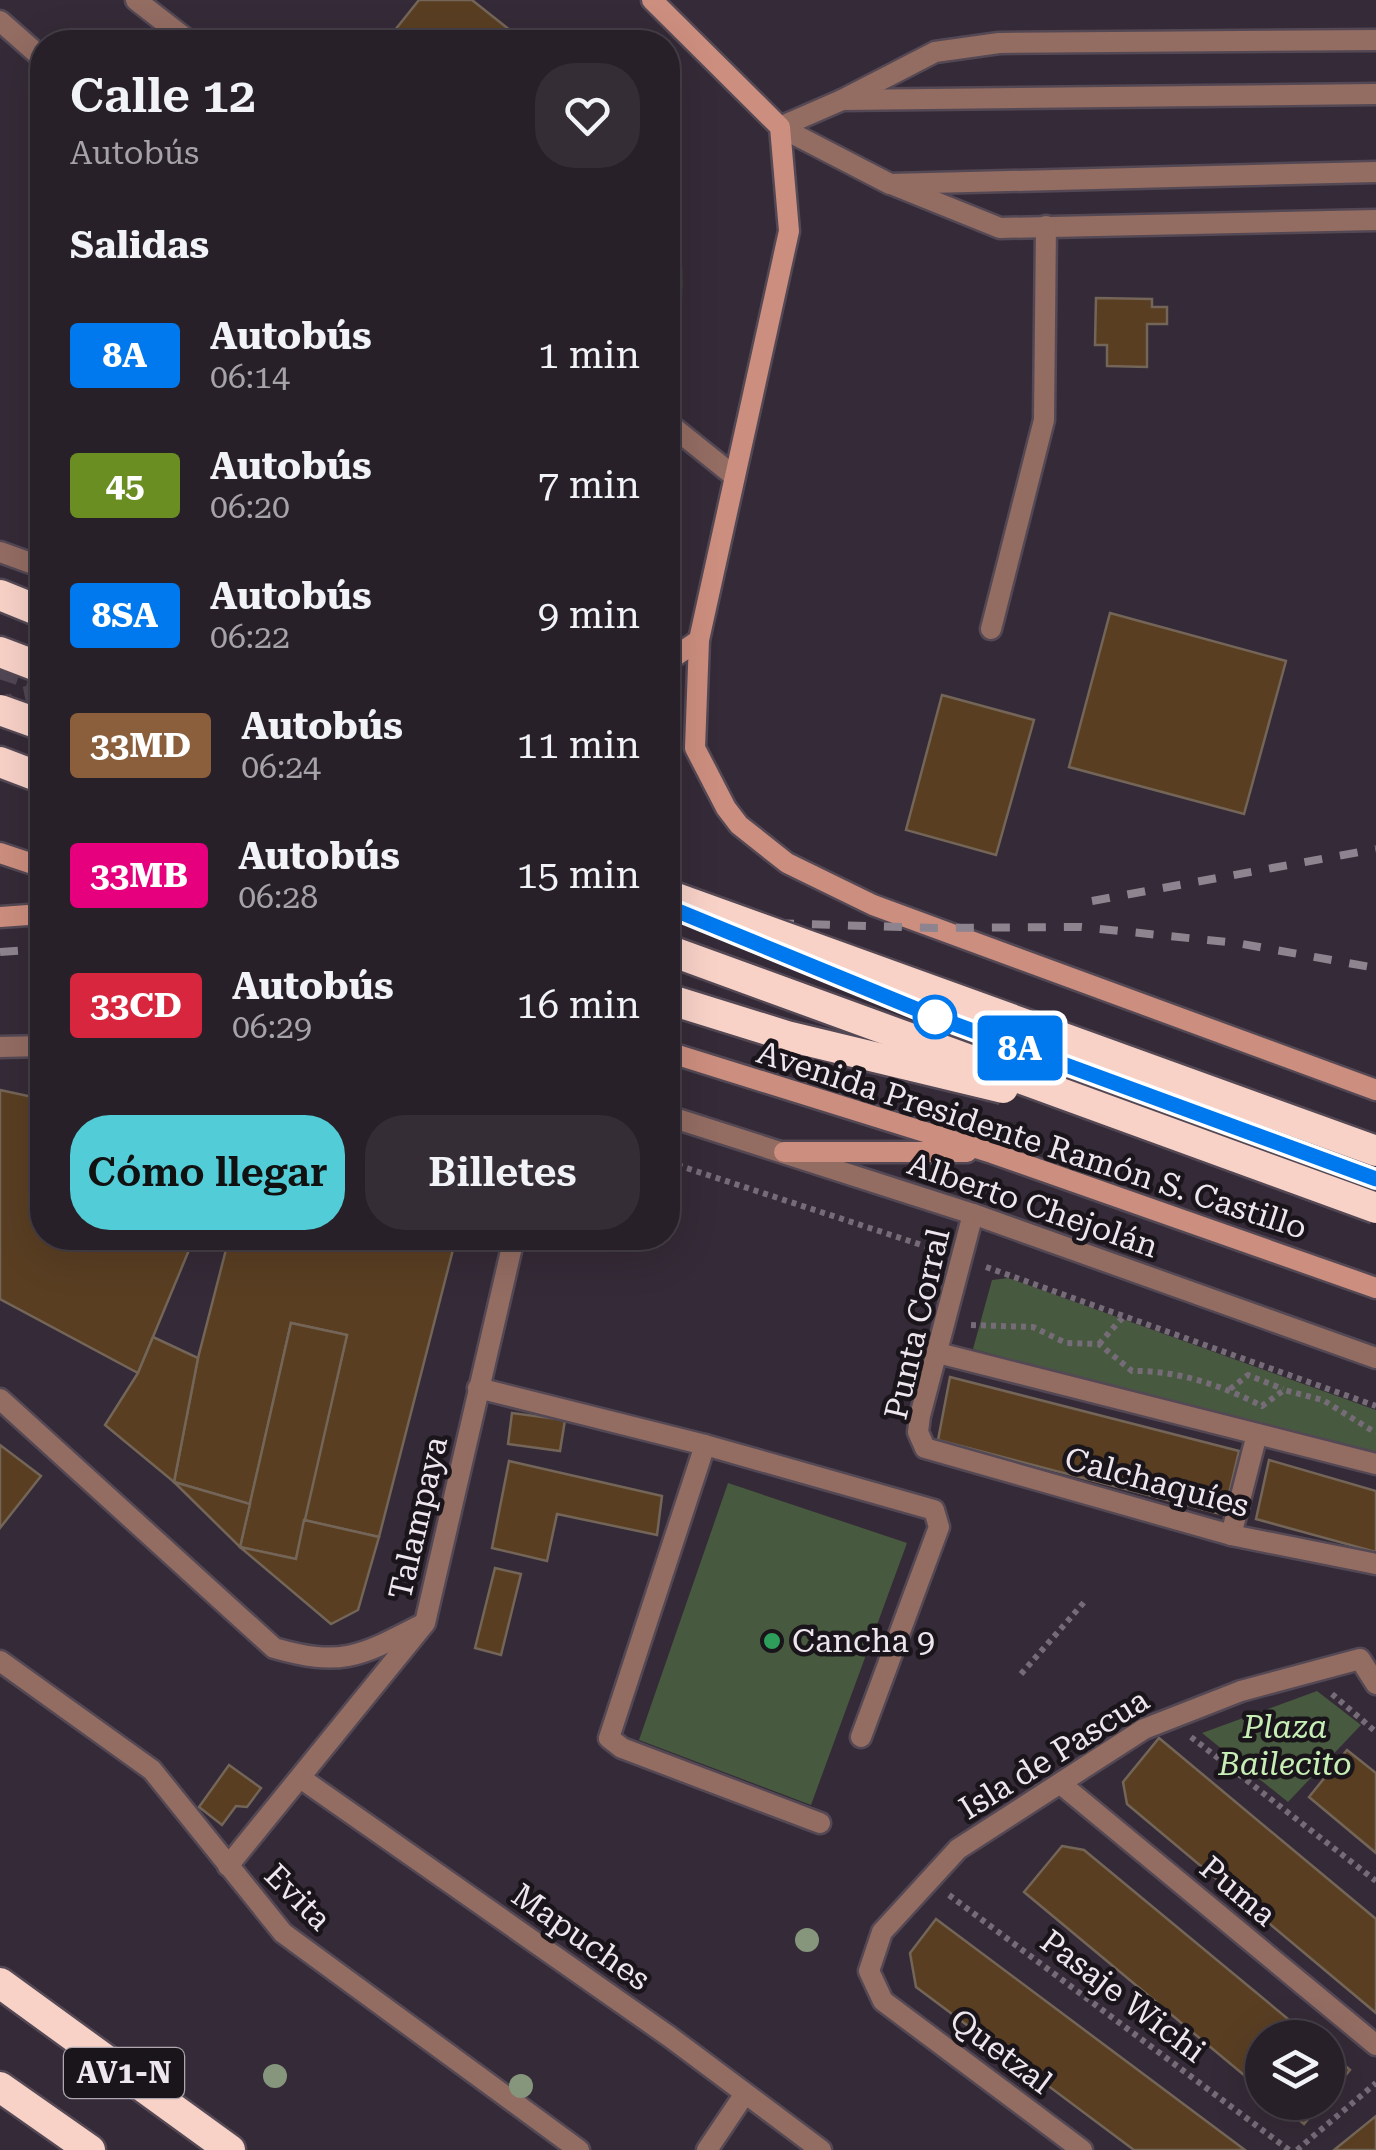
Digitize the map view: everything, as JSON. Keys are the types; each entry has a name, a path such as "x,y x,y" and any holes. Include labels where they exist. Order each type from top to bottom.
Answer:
{"highway":[{"path":"0,596 30,607"},
{"path":"0,652 30,663"},
{"path":"0,710 30,721"},
{"path":"0,762 30,773"},
{"path":"680,890 765,930"},
{"path":"680,899 1376,1151"},
{"path":"680,954 1376,1208"},
{"path":"680,1003 787,1036 1151,1124"},
{"name":"AV1-N","path":"0,1983 230,2150"},
{"name":"AV1-N","path":"0,2088 90,2150"}],"main road":[{"path":"652,0 727,80 780,127 790,230 699,640 695,748 739,825 787,863 891,912 1376,1090"},
{"path":"680,653 699,640"},
{"path":"2,852 30,862"},
{"path":"0,918 30,915"},
{"name":"Avenida Presidente Ramón S. Castillo","path":"680,1056 992,1152 1373,1285"},
{"path":"784,1152 992,1152"}],"street":[{"path":"136,0 175,30"},
{"path":"0,21 30,47"},
{"path":"780,127 935,52 998,43 1376,40"},
{"path":"842,100 1376,94"},
{"path":"780,127 890,184 1000,228 1376,220"},
{"path":"890,184 1376,172"},
{"path":"991,629 1044,420 1046,226"},
{"path":"680,433 734,476"},
{"path":"0,552 30,563"},
{"path":"0,1047 30,1046"},
{"name":"Alberto Chejolán","path":"680,1120 973,1214 1376,1358"},
{"name":"Punta Corral","path":"925,1448 918,1432 973,1214"},
{"name":"Talampaya","path":"228,1866 425,1623 511,1250"},
{"path":"938,1352 1376,1464"},
{"path":"478,1388 705,1445 934,1510 939,1526 862,1736"},
{"path":"0,1398 274,1648 312,1659 360,1656 425,1623"},
{"path":"1231,1535 1257,1434"},
{"path":"705,1445 609,1738 622,1748 820,1823"},
{"name":"Calchaquíes","path":"925,1448 1231,1535 1376,1564"},
{"name":"Isla de Pascua","path":"883,2000 868,1971 882,1932 958,1849 1166,1718 1360,1659 1376,1684"},
{"name":"Evita","path":"0,1660 152,1770 283,1933 578,2150"},
{"name":"Mapuches","path":"302,1778 670,2036 821,2150"},
{"name":"Puma","path":"1061,1784 1376,2045"},
{"name":"Quetzal","path":"883,2000 1082,2150"},
{"path":"708,2150 744,2095"}],"path":[{"path":"680,1166 962,1258 1376,1406"},
{"path":"1099,1344 1124,1316"},
{"path":"945,1324 1033,1328 1066,1343 1099,1344 1132,1372 1156,1371 1230,1389 1262,1406 1284,1390"},
{"path":"1230,1389 1248,1376 1323,1400 1376,1433"},
{"path":"1021,1674 1086,1600"},
{"path":"1320,1669 1334,1697 1376,1732"},
{"path":"1166,1718 1376,1881"},
{"name":"Pasaje Wichi","path":"928,1880 1278,2147 1290,2150"},
{"path":"1298,2150 1376,2083"}],"green space":[{"path":"680,240 681,252 680,338"},
{"path":"1008,1278 1376,1410 1376,1459 973,1349 992,1280"},
{"name":"Cancha 9","path":"728,1483 907,1543 811,1805 639,1740"},
{"name":"Plaza Bailecito","path":"1317,1691 1361,1725 1288,1802 1202,1733"}],"building":[{"path":"419,0 472,0 510,30 395,30"},
{"path":"1096,298 1152,299 1152,307 1167,307 1167,324 1147,324 1147,367 1107,366 1107,345 1095,345"},
{"path":"1110,613 1286,661 1244,814 1069,767"},
{"path":"942,695 1034,720 996,855 906,830"},
{"path":"0,1090 30,1096 30,1250 189,1250 138,1373 0,1299"},
{"path":"226,1250 453,1250 379,1537 304,1520 347,1335 291,1323 250,1504 174,1482 198,1358"},
{"path":"291,1323 347,1335 296,1559 240,1547"},
{"path":"153,1337 198,1358 174,1482 105,1425 138,1373"},
{"path":"950,1377 1239,1451 1224,1515 938,1440"},
{"path":"512,1413 565,1420 560,1451 508,1444"},
{"path":"0,1445 41,1476 0,1528"},
{"path":"1269,1460 1376,1491 1376,1552 1256,1519"},
{"path":"509,1461 662,1496 657,1535 557,1514 547,1561 492,1548"},
{"path":"174,1482 250,1504 240,1547"},
{"path":"304,1520 379,1537 358,1610 331,1624 240,1547 296,1559"},
{"path":"495,1568 521,1574 501,1655 475,1648"},
{"path":"1159,1738 1376,1919 1376,2013 1127,1804 1123,1782"},
{"path":"1347,1750 1376,1773 1376,1853 1309,1797"},
{"path":"229,1765 261,1788 247,1807 236,1806 222,1825 199,1807"},
{"path":"1062,1846 1084,1850 1289,2020 1245,2020 1245,2076 1024,1892"},
{"path":"936,1919 1245,2150 1134,2150 916,1987 910,1953"},
{"path":"1376,2116 1376,2150 1334,2150"}],"tunnel":[{"path":"0,669 30,679"},
{"path":"0,713 30,695"},
{"path":"738,935 938,1018 1376,1179"}],"railway":[{"path":"1092,901 1376,849"},
{"path":"680,920 934,928 1081,927 1237,943 1376,968"},
{"path":"0,952 30,950"}],"bus line":[{"name":"8A","path":"680,912 938,1018 1376,1179"}],"place":[{"name":"Cancha 9","path":"772,1641"}]}
